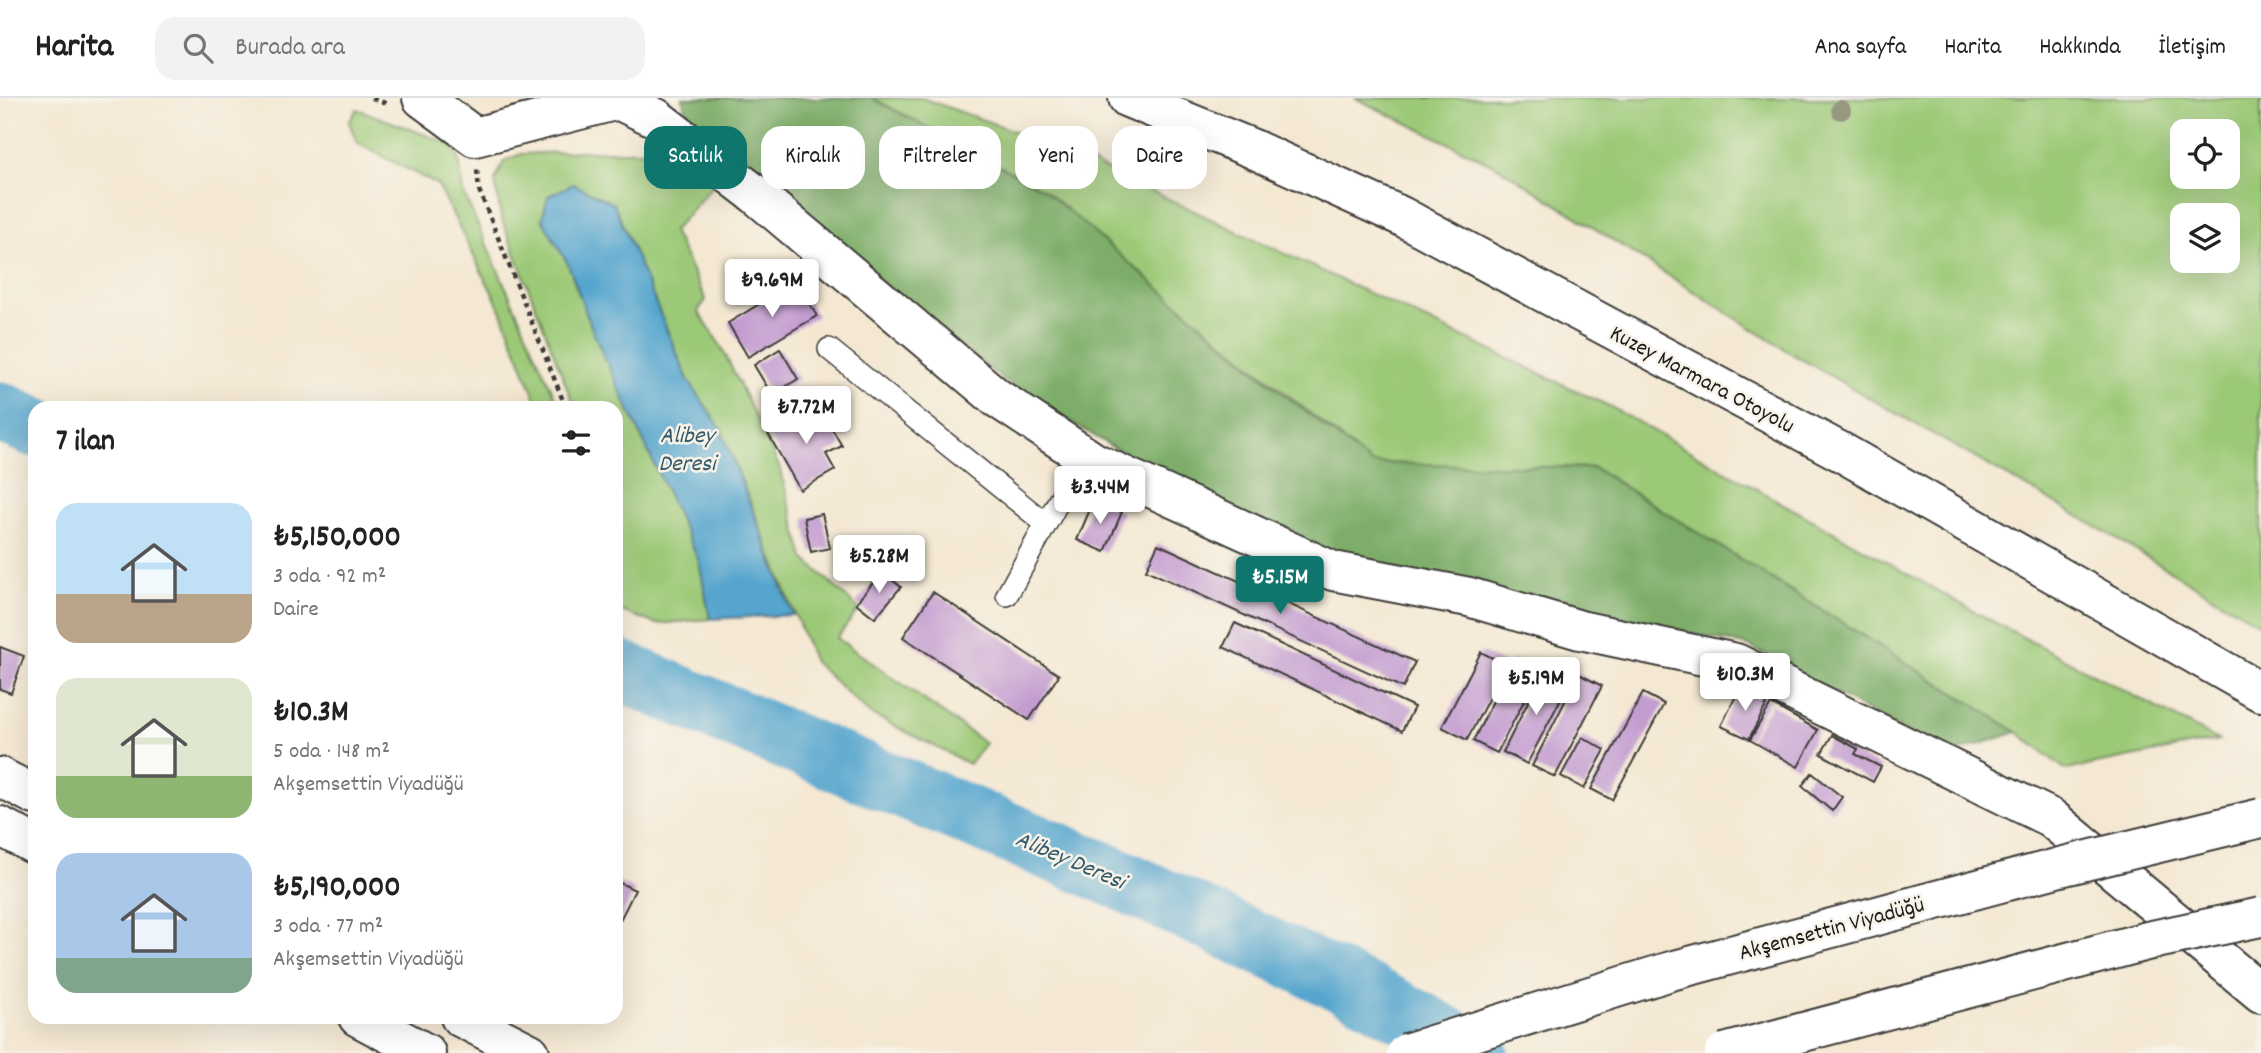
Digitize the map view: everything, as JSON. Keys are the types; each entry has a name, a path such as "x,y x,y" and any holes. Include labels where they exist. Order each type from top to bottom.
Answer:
{"main road":[{"path":"422,98 475,137 617,99 656,118 755,194 997,398 1084,455 1333,571 1469,597 1580,630 1736,663 2051,818 2261,993"},
{"name":"Kuzey Marmara Otoyolu","path":"1128,98 1251,148 1401,216 1843,453 2261,692"},
{"path":"0,777 28,791"},
{"name":"Akşemsettin Viyadüğü","path":"1406,1053 1684,967 2060,867 2261,818"},
{"path":"0,826 28,841"},
{"path":"1724,1053 2147,941 2261,917"},
{"path":"371,1024 426,1053"},
{"path":"474,1024 530,1053"}],"lane":[{"path":"829,349 1046,524"},
{"path":"1007,595 1084,455"}],"path":[{"path":"475,137 478,190 563,401"}],"green space":[{"path":"682,98 872,98 925,126 879,126 879,189 1001,189 1001,167 1015,174 1015,189 1043,189 1277,389 1371,463 1594,468 2017,732 1948,755 1749,646 1336,557 1168,481 1003,380 765,189 865,189 865,126 761,126 761,186 747,174 747,126 691,126"},
{"path":"872,98 922,98 1000,126 924,126"},
{"path":"1355,98 2261,98 2261,625 2088,522 1792,354 1498,167"},
{"path":"357,109 450,144 459,158 463,192 557,401 536,401 501,310 438,185 357,143 349,122"},
{"path":"1001,126 1015,132 1015,175 1001,168"},
{"path":"644,151 644,189 710,189 673,231 706,300 698,311 722,348 779,466 804,558 859,609 837,638 985,743 969,764 869,713 814,662 721,429 688,380 614,204 542,219 568,264 594,334 699,561 710,619 656,624 623,612 623,401 572,401 501,217 495,181 504,161 521,154"},
{"path":"1098,166 1112,172 1112,189 1147,189 1611,407 1981,615 2218,740 2066,770 2017,732 1595,468 1371,463 1036,189 1098,189"}],"water":[{"name":"Alibey Deresi","path":"573,184 614,204 688,380 721,429 793,615 710,619 699,561 594,334 568,264 542,219 548,196"}],"building":[{"path":"796,282 817,316 748,357 728,323"},
{"path":"780,349 798,379 772,395 754,365"},
{"path":"818,404 842,446 826,454 835,470 800,490 767,432"},
{"path":"1094,500 1122,512 1105,552 1077,540"},
{"path":"822,514 830,548 811,552 804,518"},
{"path":"1158,544 1415,662 1403,688 1146,570"},
{"path":"882,572 901,587 875,618 856,603"},
{"path":"933,592 1059,675 1029,720 903,637"},
{"path":"1235,623 1414,707 1402,731 1223,647"},
{"path":"0,647 24,656 11,693 0,689"},
{"path":"1481,652 1506,665 1467,740 1442,727"},
{"path":"1514,659 1539,672 1497,753 1473,741"},
{"path":"1544,670 1569,683 1527,764 1503,752"},
{"path":"1579,674 1602,686 1555,777 1532,766"},
{"path":"1741,686 1769,700 1749,739 1721,726"},
{"path":"1643,693 1664,704 1612,800 1591,789"},
{"path":"1771,704 1818,730 1798,767 1750,740"},
{"path":"1832,735 1858,749 1855,754 1881,767 1873,782 1821,754"},
{"path":"1582,737 1605,750 1584,789 1561,776"},
{"path":"1812,773 1842,797 1832,811 1802,786"},
{"path":"623,884 635,890 623,914"}],"waterway":[{"name":"Alibey Deresi","path":"0,412 28,424"},
{"name":"Alibey Deresi","path":"623,672 1122,880 1372,996 1478,1053"}]}
